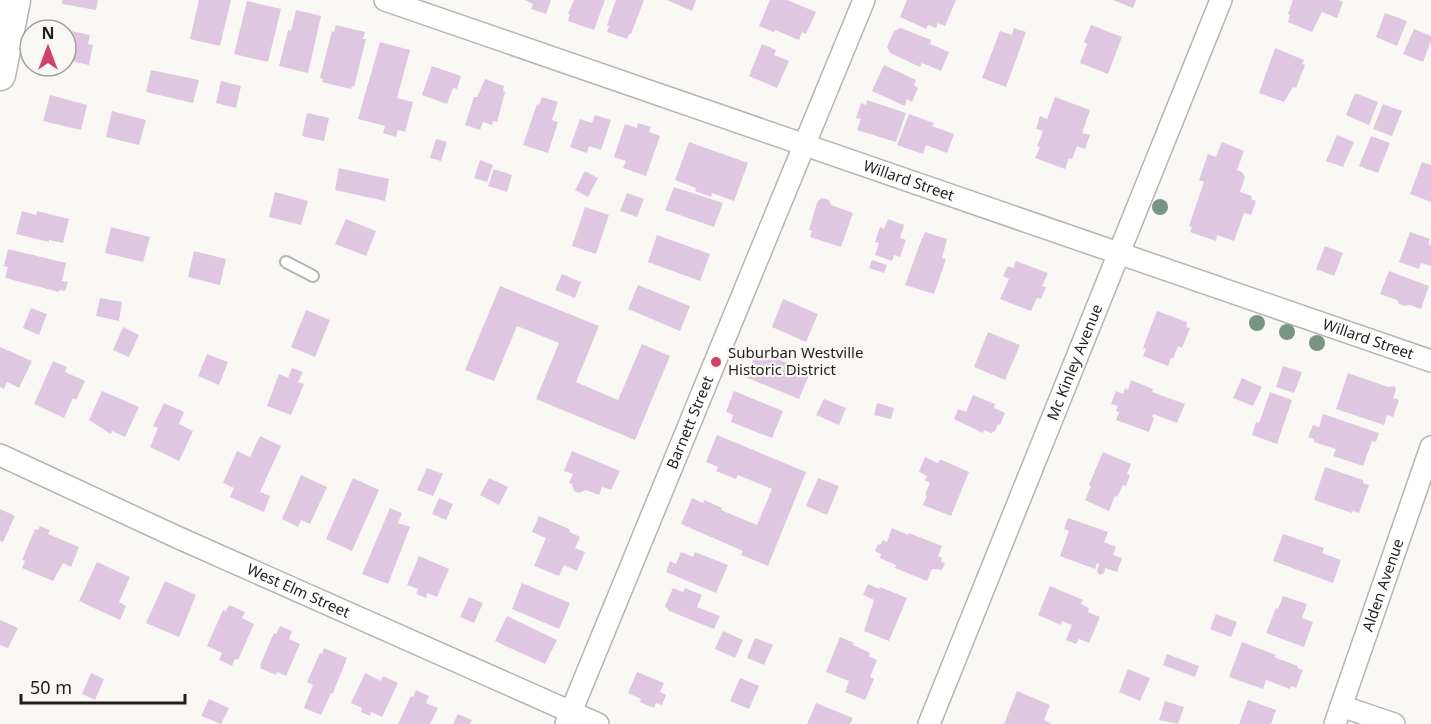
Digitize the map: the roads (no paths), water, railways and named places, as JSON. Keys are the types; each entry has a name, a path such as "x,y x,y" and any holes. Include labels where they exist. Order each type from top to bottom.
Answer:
{"main road":[{"path":"0,75 15,0"}],"street":[{"name":"Willard Street","path":"385,0 1431,361"},
{"name":"Barnett Street","path":"568,718 864,0"},
{"name":"Mc Kinley Avenue","path":"929,724 1221,0"},
{"name":"Alden Avenue","path":"1338,715 1431,447"},
{"name":"West Elm Street","path":"0,454 568,718 598,724"},
{"path":"1338,715 1394,724"}],"lane":[{"path":"286,262 314,276"}],"place":[{"name":"Suburban Westville Historic District","path":"716,362"}]}
